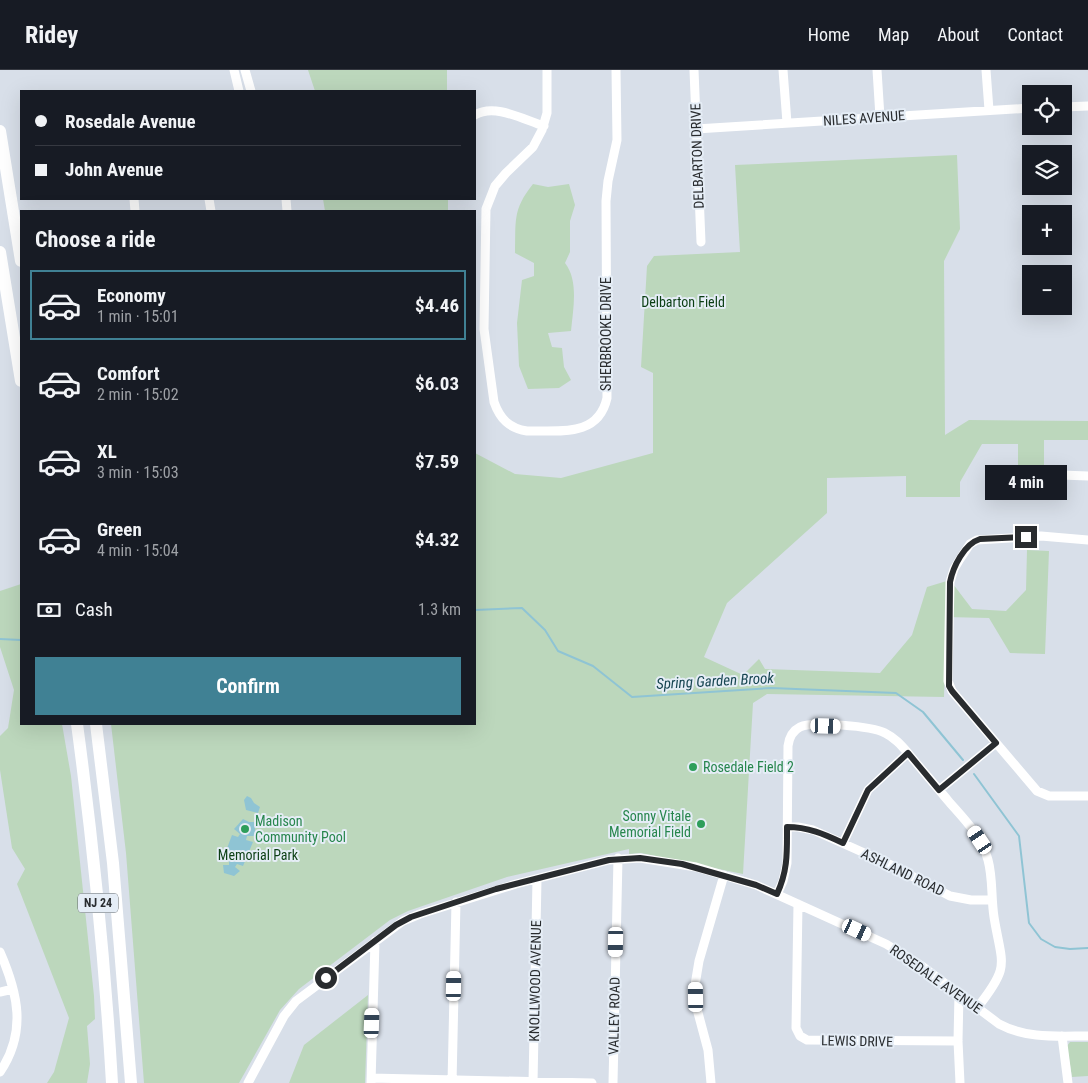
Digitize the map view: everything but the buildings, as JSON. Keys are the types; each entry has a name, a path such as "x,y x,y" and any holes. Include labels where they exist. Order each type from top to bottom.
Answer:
{"highway":[{"path":"0,131 20,255"},
{"path":"0,252 20,375"},
{"name":"NJ 24","path":"76,725 96,875 112,1083"},
{"name":"NJ 24","path":"96,725 114,863 131,1083"}],"street":[{"path":"234,70 239,90"},
{"path":"245,70 251,90"},
{"path":"476,115 483,112 499,112 544,126 547,113 547,70"},
{"name":"SHERBROOKE DRIVE","path":"544,126 533,147 495,186 486,215 484,329 494,402 505,422 519,430 527,431 579,429 598,418 607,398 606,201 608,181 617,140 616,70"},
{"name":"DELBARTON DRIVE","path":"694,70 701,242"},
{"path":"783,70 786,123"},
{"path":"877,70 880,117"},
{"path":"986,70 989,110"},
{"path":"1072,107 1088,106"},
{"name":"NILES AVENUE","path":"696,129 1022,108"},
{"path":"1034,474 1088,476"},
{"path":"1088,540 1041,536 980,539 970,544 954,569 950,582 949,686 1037,791 1049,796 1088,796"},
{"path":"777,894 783,881 787,863 788,746 790,736 797,728 807,725 867,727 876,729 893,738 974,831 985,851 990,870 995,924 1002,956 1001,971 995,986 978,1008"},
{"path":"939,790 996,743"},
{"path":"843,843 868,790 908,753"},
{"name":"ASHLAND ROAD","path":"787,827 813,830 889,864 950,896 971,900 992,900"},
{"name":"ROSEDALE AVENUE","path":"248,1083 289,1008 396,925 411,917 456,902 537,878 618,858 640,858 682,864 756,885 904,954 999,1024 1018,1032 1088,1036"},
{"name":"VALLEY ROAD","path":"613,1083 618,858"},
{"path":"711,1083 708,1050 697,1009 695,985 699,960 724,875"},
{"name":"KNOLLWOOD AVENUE","path":"532,1082 537,878"},
{"path":"452,1082 456,902"},
{"name":"LEWIS DRIVE","path":"798,904 796,1028 800,1036 808,1040 958,1041"},
{"path":"374,941 371,1081 592,1083"},
{"path":"0,952 13,989 17,1012 16,1034 12,1052 0,1072"},
{"path":"0,992 13,989"},
{"path":"959,994 958,1041 960,1083"},
{"path":"1062,1036 1068,1083"}],"green space":[{"path":"308,70 447,70 447,90 315,90"},
{"name":"Memorial Park","path":"957,155 960,229 944,261 945,435 969,420 1088,421 1088,440 1044,440 1044,466 1018,466 1018,444 982,444 960,482 960,497 906,497 906,476 827,478 827,513 727,603 704,657 743,675 759,659 765,669 880,673 912,635 927,587 950,580 972,609 1006,611 1026,590 1027,550 1049,551 1045,654 1010,653 989,618 946,617 944,697 767,694 753,703 743,874 641,853 629,854 629,849 507,877 408,911 390,920 299,989 280,1010 239,1083 144,1083 126,853 111,725 476,725 476,454 515,474 561,478 653,453 653,373 641,367 647,266 654,256 740,252 735,165"},
{"path":"533,184 548,187 569,184 575,205 570,221 570,252 565,263 574,287 571,331 548,333 552,347 562,348 564,367 571,380 559,388 528,389 519,366 517,323 522,280 534,276 534,263 515,253 516,217 521,201"},
{"path":"323,200 448,200 448,210 325,210"},
{"path":"20,584 20,725 62,725 71,776 94,996 95,1019 87,1026 90,1064 87,1083 47,1083 54,1072 69,1018 17,884 25,869 12,848 0,770 0,736 8,728 14,690 0,647 0,591"},
{"path":"368,995 365,1083 289,1083 304,1045"},
{"path":"1070,1042 1088,1042 1088,1076 1072,1077 1067,1046"}],"water":[{"path":"247,796 260,807 258,813 246,810 244,800"},
{"path":"243,819 254,822 256,836 247,836 246,840 253,842 243,866 237,864 235,867 240,871 234,876 224,873 223,865 229,865 229,861 223,859 232,835 238,837 240,834 234,829"}],"waterway":[{"name":"Spring Garden Brook","path":"476,610 522,608 545,630 558,651 593,666 632,697 771,688 896,693 923,712 963,760"},
{"name":"Spring Garden Brook","path":"0,639 20,640"},
{"name":"Spring Garden Brook","path":"974,774 1019,836 1029,923 1041,939 1055,947 1070,949 1088,948"}],"place":[{"name":"Rosedale Field 2","path":"693,767"},
{"name":"Sonny Vitale Memorial Field","path":"701,824"},
{"name":"Madison Community Pool","path":"245,829"}],"route":[{"path":"326,978 396,925 411,917 496,889 618,858 632,857 696,867 756,885 777,894 783,881 787,863 787,827 806,828 843,843 868,790 908,753 939,790 996,743 949,686 950,582 954,569 970,544 974,541 980,539 1026,537"}],"park label":[{"name":"Delbarton Field","path":"683,302"}]}
